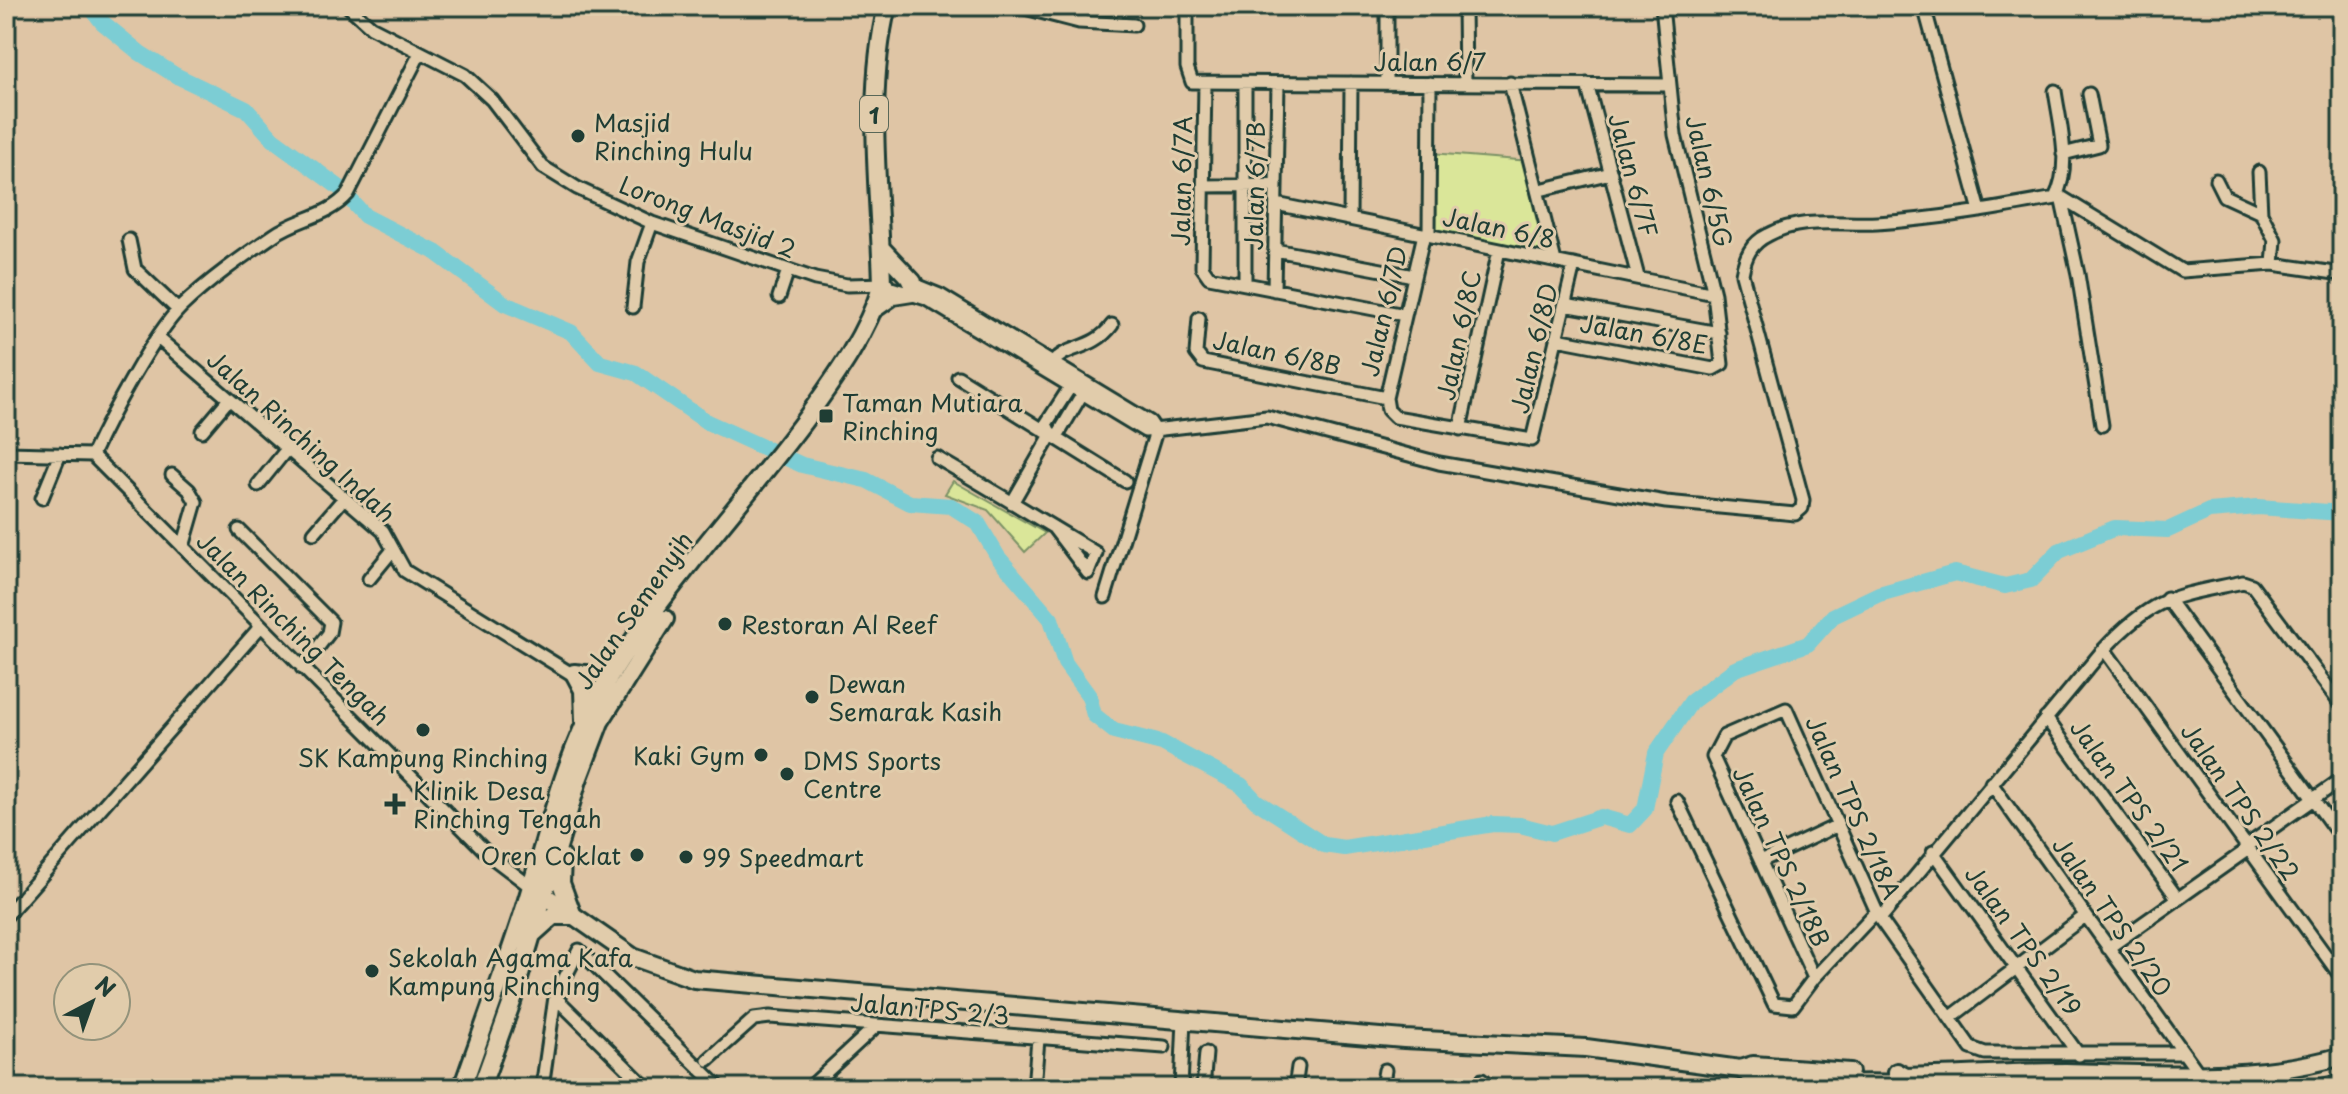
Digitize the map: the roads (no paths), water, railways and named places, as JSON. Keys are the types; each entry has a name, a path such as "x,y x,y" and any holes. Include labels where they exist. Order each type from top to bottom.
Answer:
{"main road":[{"name":"Jalan Semenyih","path":"462,1088 566,819 606,696 628,650 770,468 842,368 873,310 881,248 874,111 878,53 887,6"},
{"name":"Jalan Semenyih","path":"863,331 878,285 879,224"},
{"path":"873,310 912,287 881,248"},
{"name":"Jalan Semenyih","path":"481,1088 532,936 537,891 583,726 624,679 741,504"},
{"name":"1","path":"582,674 610,670 628,650"},
{"path":"582,674 583,726"},
{"path":"566,819 560,873 573,916"},
{"path":"537,891 633,957 694,979 1404,1039 1586,1048 1740,1069 1753,1077 1823,1080 1881,1078 1899,1084 1906,1077 2037,1072 2252,1073 2311,1065 2342,1056"},
{"path":"532,936 553,916 573,916"}],"street":[{"name":"Lorong Masjid 2","path":"348,6 371,27 465,75 492,100 543,167 577,188 652,223 788,270 847,285 912,287"},
{"path":"1017,6 1079,22 1134,25"},
{"path":"1079,22 1084,6"},
{"name":"Jalan 6/7","path":"1187,6 1187,67 1192,82 1669,85"},
{"path":"1387,6 1387,83"},
{"path":"1464,6 1465,83"},
{"name":"Jalan 6/5G","path":"1662,6 1675,135 1714,294 1722,364"},
{"path":"1924,6 1980,211"},
{"path":"6,453 92,455 105,427 178,310 278,232 329,211 348,194 420,53"},
{"name":"Jalan 6/7A","path":"1205,83 1202,267 1209,277 1245,284"},
{"path":"1245,83 1245,284 1405,315"},
{"name":"Jalan 6/7B","path":"1274,290 1278,83"},
{"path":"1350,219 1351,83"},
{"name":"Jalan 6/7D","path":"1386,398 1426,235 1430,83"},
{"path":"1510,83 1540,190 1555,261"},
{"name":"Jalan 6/7F","path":"1587,84 1638,277"},
{"path":"2055,91 2063,154 2063,184 2058,198 2078,274 2102,425"},
{"path":"2063,154 2099,145 2089,94"},
{"path":"2259,172 2261,213 2275,240 2273,264"},
{"path":"1540,190 1611,173"},
{"path":"2216,180 2224,196 2261,213"},
{"path":"1203,186 1276,185"},
{"path":"1156,431 1267,417 1439,463 1666,502 1795,514 1802,508 1803,500 1742,274 1744,259 1753,246 1768,234 1804,223 1875,223 2058,198 2182,271 2273,264 2342,274"},
{"name":"Jalan 6/8","path":"1276,204 1714,294"},
{"path":"633,307 638,262 652,223"},
{"path":"129,240 135,269 178,310"},
{"path":"1275,250 1414,276"},
{"name":"Jalan 6/8C","path":"1460,429 1499,250"},
{"name":"Jalan 6/8D","path":"1460,429 1532,440 1574,265"},
{"path":"779,297 788,270"},
{"path":"912,287 1085,389 1150,422 1156,431"},
{"path":"912,287 1053,363 1073,382"},
{"path":"1565,305 1719,333"},
{"name":"Jalan 6/8B","path":"1199,318 1196,353 1203,362 1386,398"},
{"path":"1053,363 1058,355 1102,339 1112,325"},
{"name":"Jalan Rinching Indah","path":"158,338 383,531 405,571 582,674 606,696"},
{"name":"Jalan 6/8E","path":"1557,339 1713,369 1722,364"},
{"path":"958,377 1125,481"},
{"path":"1051,435 1046,424 1073,382"},
{"path":"1012,503 1051,435 1059,433 1085,389"},
{"path":"1386,398 1388,410 1395,417 1460,429"},
{"path":"202,431 229,399"},
{"path":"1105,597 1156,431"},
{"path":"258,485 287,449"},
{"path":"42,498 60,454"},
{"name":"Jalan Rinching Tengah","path":"92,455 480,846 537,891"},
{"path":"937,458 1053,527"},
{"path":"172,475 189,490 196,502 183,547"},
{"path":"314,533 344,498"},
{"path":"239,530 331,622 329,633 302,668"},
{"path":"369,579 392,551"},
{"path":"2342,706 2248,582 2167,598 2342,839"},
{"name":"Jalan TPS 2/18B","path":"1713,757 1814,978 1878,916 2104,649 2131,621 2167,598"},
{"path":"6,916 261,626"},
{"name":"Jalan TPS 2/22","path":"2104,649 2342,978"},
{"name":"Jalan TPS 2/18A","path":"1713,757 1724,736 1786,709 1878,916 1971,1048 1985,1053 2183,1053"},
{"name":"Jalan TPS 2/21","path":"2046,718 2178,899"},
{"path":"2108,948 2342,779"},
{"name":"Jalan TPS 2/20","path":"1991,783 2199,1074"},
{"path":"1677,801 1774,1004 1793,1006 1814,978"},
{"path":"1761,861 1836,826"},
{"name":"Jalan TPS 2/19","path":"1933,852 2079,1055"},
{"path":"1950,1018 2085,916"},
{"path":"542,1088 555,997 579,950 720,1088"},
{"path":"555,997 647,1088"},
{"name":"JalanTPS 2/3","path":"708,1060 754,1019 770,1017 1164,1047"},
{"path":"1181,1088 1184,1019"},
{"path":"809,1088 876,1026"},
{"path":"1034,1088 1038,1039"},
{"path":"1203,1088 1206,1053"},
{"path":"1295,1088 1298,1067"},
{"path":"1382,1088 1385,1070"},
{"path":"629,1088 630,1071"},
{"path":"2310,1088 2342,1081"}],"waterway":[{"path":"90,6 102,22 140,53 175,75 246,109 273,139 340,188 365,216 435,252 505,304 571,332 600,363 636,373 707,422 802,465 866,480 910,503 951,506 978,523 998,557 1051,619 1065,663 1089,696 1094,715 1114,731 1162,743 1241,785 1256,801 1324,845 1344,848 1493,824 1520,825 1552,833 1601,817 1630,825 1645,809 1656,753 1691,702 1735,669 1808,644 1833,616 1879,594 1955,573 2005,586 2031,580 2059,551 2115,528 2168,530 2209,511 2258,507 2342,513"}],"place":[{"name":"Masjid Rinching Hulu","path":"578,136"},
{"name":"Taman Mutiara Rinching","path":"826,416"},
{"name":"Restoran Al Reef","path":"725,624"},
{"name":"Dewan Semarak Kasih","path":"812,697"},
{"name":"SK Kampung Rinching","path":"423,730"},
{"name":"Kaki Gym","path":"761,755"},
{"name":"DMS Sports Centre","path":"787,774"},
{"name":"Klinik Desa Rinching Tengah","path":"395,804"},
{"name":"Oren Coklat","path":"637,855"},
{"name":"99 Speedmart","path":"686,857"},
{"name":"Sekolah Agama Kafa Kampung Rinching","path":"372,971"}]}
